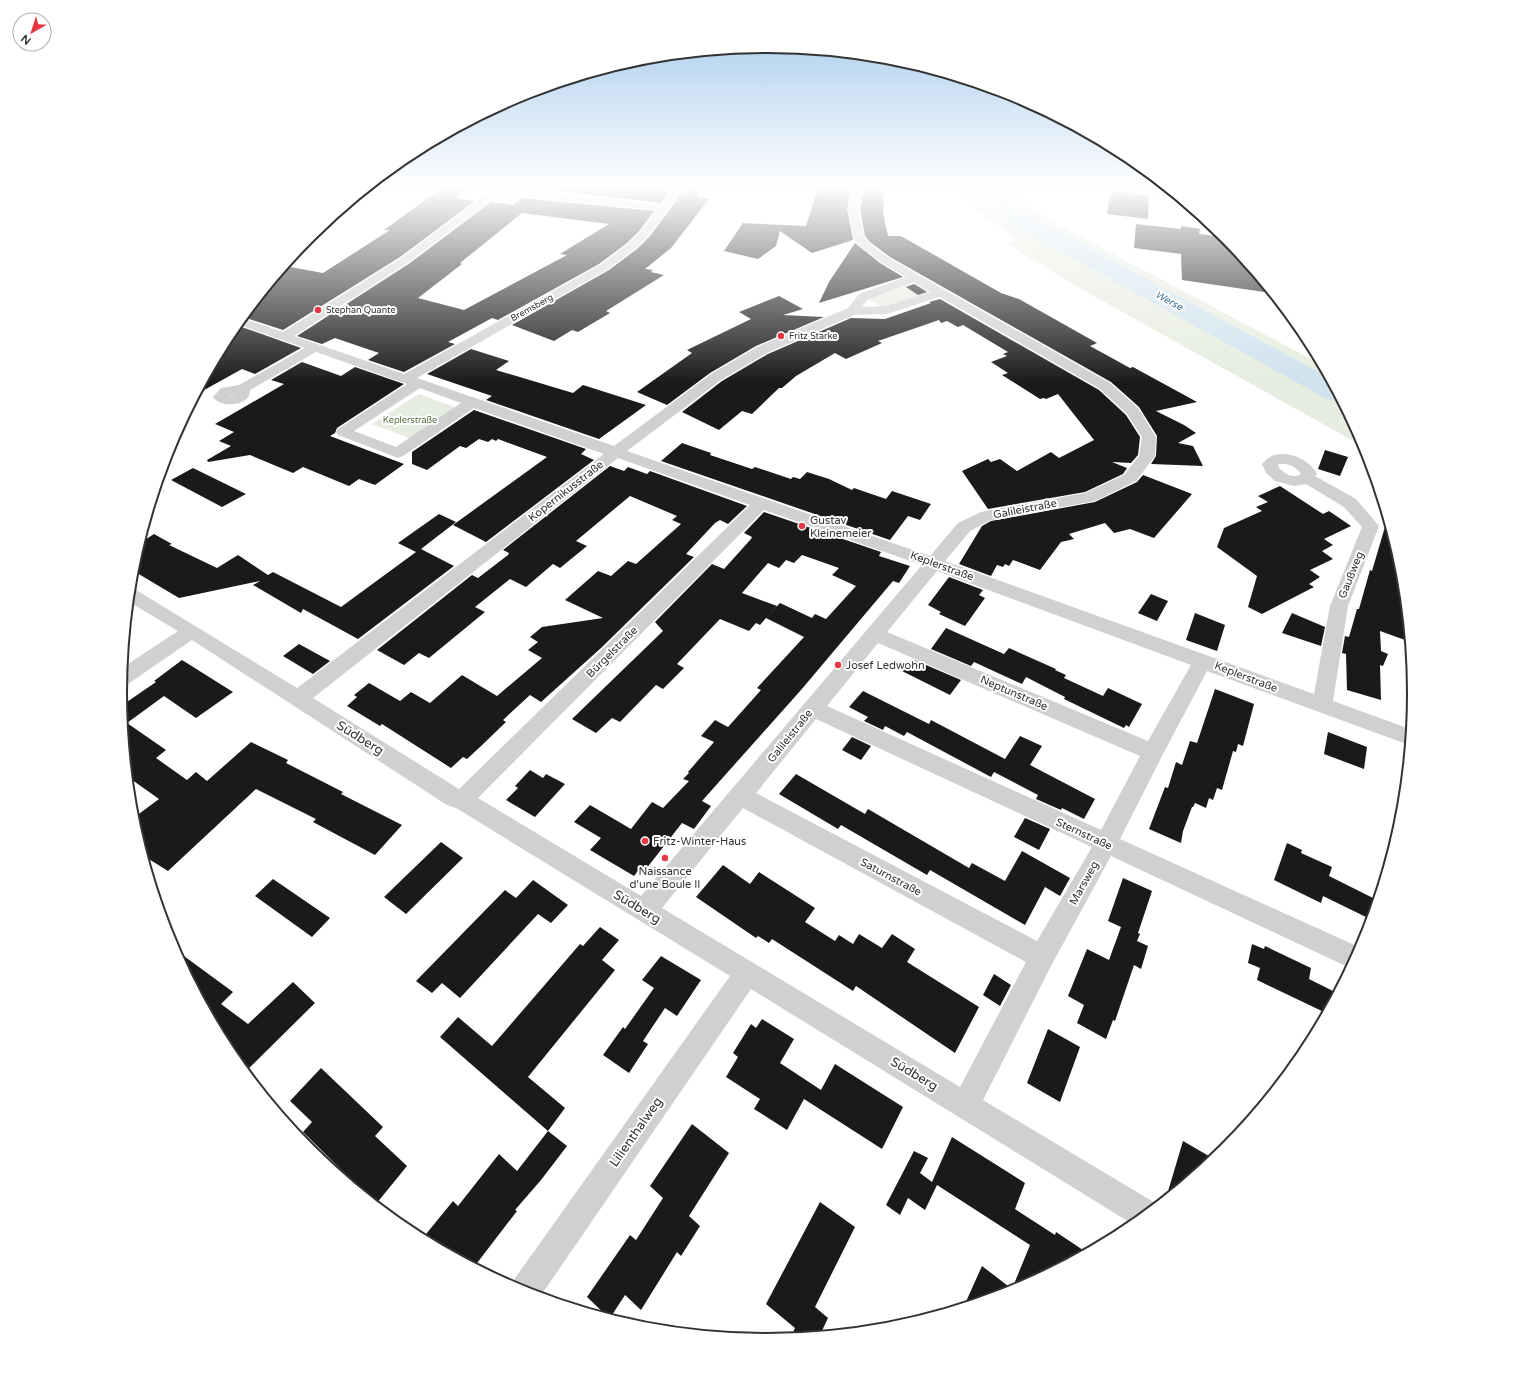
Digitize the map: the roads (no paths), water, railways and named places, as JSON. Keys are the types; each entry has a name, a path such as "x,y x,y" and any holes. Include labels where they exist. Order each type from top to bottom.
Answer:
{"street":[{"path":"285,336 415,253"},
{"name":"Bremsberg","path":"411,381 604,267 623,253"},
{"name":"Galileistraße","path":"644,911 964,527 987,516 1089,497 1130,478 1147,456 1148,437 1133,411 1105,386 915,278 874,253"},
{"name":"Kopernikusstraße","path":"852,311 863,297 915,278"},
{"name":"Kopernikusstraße","path":"297,699 616,452 716,377 762,350 852,311 887,310 941,293"},
{"name":"Keplerstraße","path":"245,323 471,403 933,563 1406,736"},
{"path":"241,389 316,347"},
{"path":"411,381 343,432 398,453 471,403"},
{"name":"Gaußweg","path":"1307,478 1350,503 1371,526 1339,606 1322,706"},
{"name":"Bürgelstraße","path":"462,800 761,503"},
{"name":"Südberg","path":"134,596 192,631 455,798 462,800 1141,1212"},
{"path":"127,675 192,631"},
{"name":"Neptunstraße","path":"874,634 1153,752"},
{"name":"Marsweg","path":"966,1105 1042,957 1106,844 1153,752 1203,661"},
{"name":"Sternstraße","path":"813,708 1350,955"},
{"name":"Saturnstraße","path":"741,796 1042,957"},
{"name":"Lilienthalweg","path":"528,1286 747,973"}],"waterway":[{"name":"Werse","path":"1080,253 1330,389"}],"place":[{"name":"Stephan Quante","path":"318,310"},
{"name":"Fritz Starke","path":"781,336"},
{"name":"Gustav Kleinemeier","path":"802,526"},
{"name":"Josef Ledwohn","path":"838,665"},
{"name":"Fritz-Winter-Haus","path":"645,841"},
{"name":"Naissance d'une Boule II","path":"665,858"}]}
